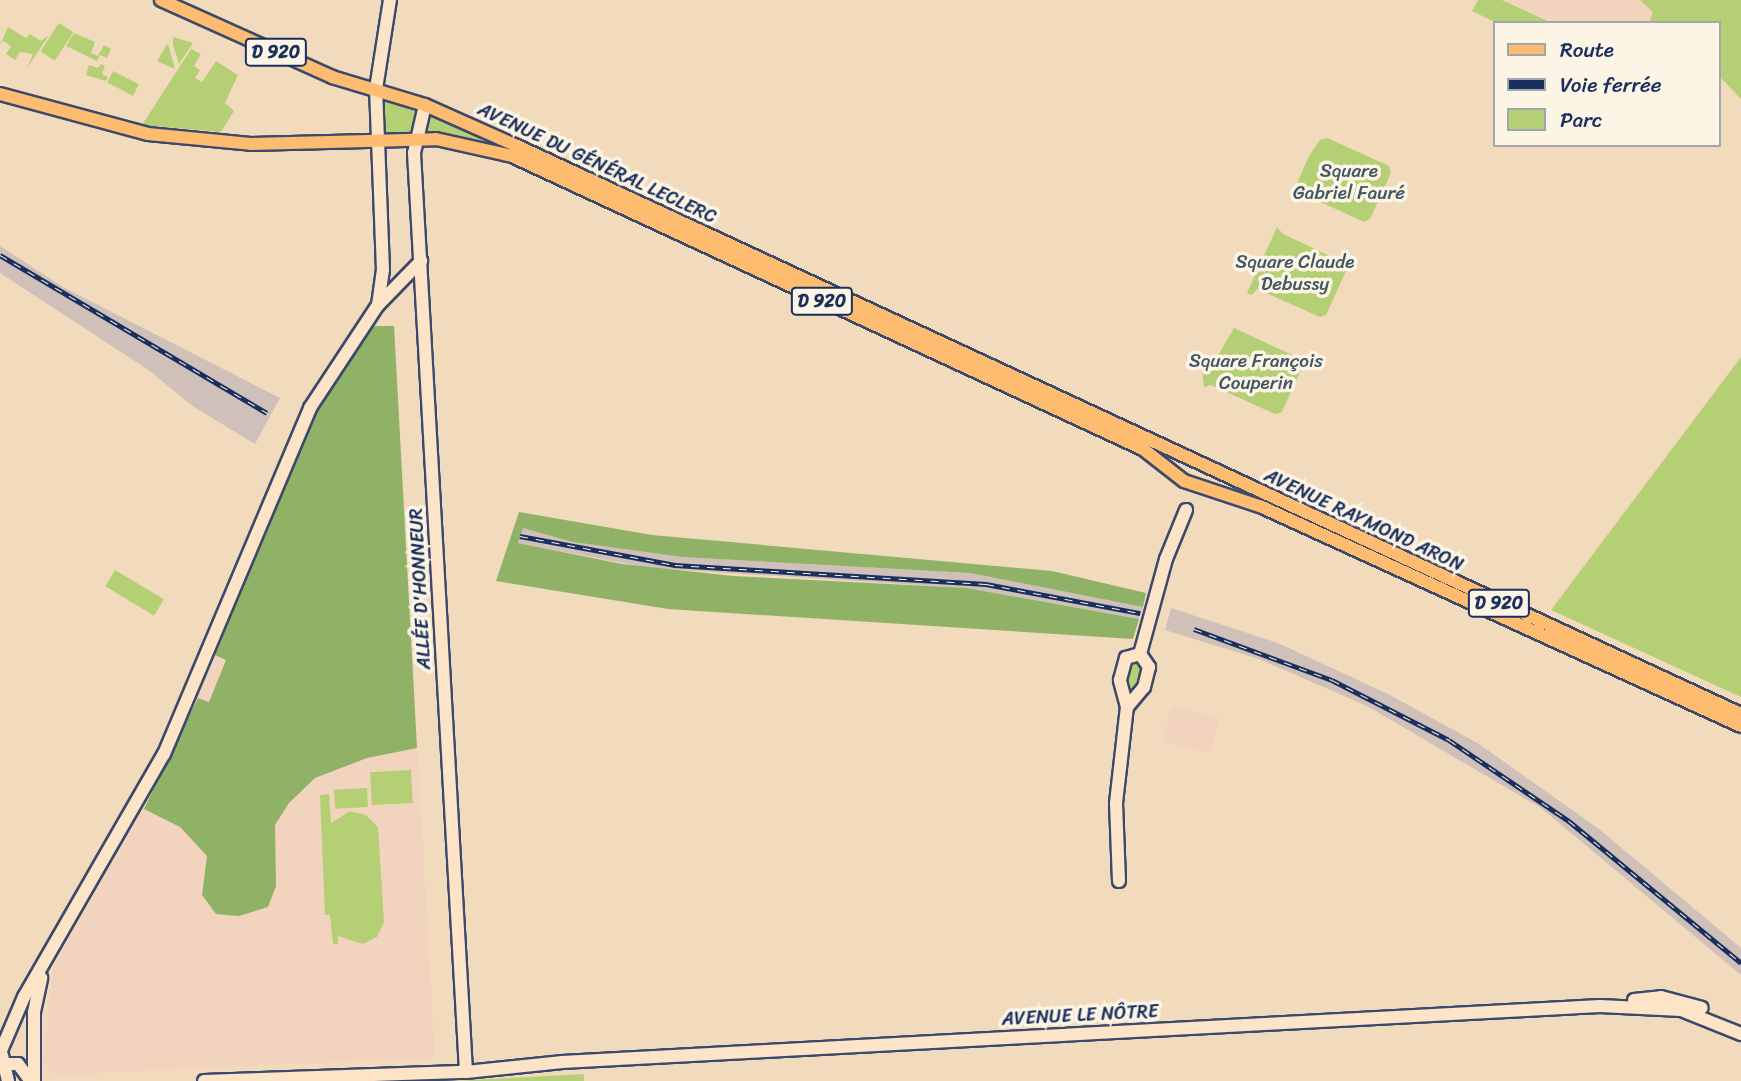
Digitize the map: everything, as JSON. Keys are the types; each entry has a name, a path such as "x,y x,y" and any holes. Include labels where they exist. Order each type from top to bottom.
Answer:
{"main road":[{"name":"AVENUE DU GÉNÉRAL LECLERC","path":"161,0 322,73 425,105 1011,376"},
{"path":"378,305 383,270 376,89 390,0"},
{"name":"D 920","path":"0,94 148,134 251,144 378,140"},
{"name":"ALLÉE D'HONNEUR","path":"425,105 417,139 421,261 466,1068"},
{"name":"AVENUE DU GÉNÉRAL LECLERC","path":"378,140 457,141 512,156 1143,449 1184,481 1214,494"},
{"path":"8,1081 1,1058 46,961 164,754 310,408 378,305 421,261"},
{"name":"AVENUE RAYMOND ARON","path":"1011,376 1741,714"},
{"name":"AVENUE RAYMOND ARON","path":"1214,494 1262,507 1741,726"},
{"path":"1140,654 1166,559 1186,510"},
{"path":"1119,881 1116,803 1127,707 1121,691 1124,662 1130,655 1140,654"},
{"path":"1127,707 1139,693 1149,667 1140,654"},
{"path":"1121,691 1139,693"},
{"path":"33,1081 34,1012 46,961"},
{"path":"1663,1002 1696,1006 1741,1027"},
{"path":"1663,1002 1714,1020 1741,1034"},
{"name":"AVENUE LE NÔTRE","path":"204,1081 1663,1002"},
{"path":"1,1058 22,1066 33,1081"}],"shaded area":[{"path":"1506,0 1640,0 1654,13 1650,21 1551,21"},
{"path":"0,246 63,287 280,398 255,444 194,407 147,369 0,273"},
{"path":"373,326 394,326 435,1058 55,1075 42,1063 53,967 166,770 316,414"},
{"path":"523,527 573,542 682,557 970,573 1143,607 1139,619 967,588 649,568 518,543"},
{"path":"1171,608 1278,643 1390,695 1479,744 1599,829 1741,948 1741,975 1541,808 1367,706 1259,659 1165,630"},
{"path":"1171,706 1220,717 1211,753 1163,742"}],"green space":[{"path":"1478,0 1502,0 1548,21 1493,21 1472,11"},
{"path":"1640,0 1741,0 1741,99 1720,77 1720,21 1650,21 1653,12"},
{"path":"59,23 73,32 55,61 40,52"},
{"path":"8,27 26,38 30,34 41,41 49,35 27,68 33,54 20,52 15,60 6,54 11,46 3,41 0,45"},
{"path":"74,33 95,42 91,53 98,56 104,45 111,49 107,58 100,55 97,61 66,46"},
{"path":"173,37 193,43 179,64 173,45"},
{"path":"168,44 175,69 157,61"},
{"path":"191,49 201,54 194,66 200,70 195,78 202,82 216,61 238,75 225,103 234,111 221,132 142,125"},
{"path":"101,64 105,66 102,74 108,77 106,81 86,75 89,65 98,68"},
{"path":"113,71 139,84 133,96 107,83"},
{"path":"387,101 417,112 412,132 386,133 382,106"},
{"path":"431,115 514,150 513,152 479,141 426,133"},
{"name":"Square Gabriel Fauré","path":"1327,138 1389,166 1391,173 1370,219 1364,222 1301,193 1296,199 1291,197 1309,156 1320,140"},
{"name":"Square Claude Debussy","path":"1277,227 1283,234 1345,263 1347,269 1326,315 1320,317 1257,289 1252,295 1247,293"},
{"path":"373,326 394,326 417,748 367,758 315,778 289,803 275,825 276,886 268,907 239,916 216,914 202,895 207,856 180,827 144,809 198,698 209,702 226,660 215,655 316,414"},
{"name":"Square François Couperin","path":"1234,328 1301,359 1303,365 1282,412 1275,414 1211,385 1204,387 1201,359 1213,364"},
{"path":"1741,357 1741,697 1551,610"},
{"path":"519,512 652,535 1052,571 1146,593 1143,607 970,573 682,557 573,542 523,528 518,543 622,564 733,576 967,588 1139,619 1133,639 668,609 496,581"},
{"path":"115,570 164,599 154,616 105,586"},
{"path":"1132,658 1145,665 1142,683 1134,690 1125,687 1122,679"},
{"path":"411,770 413,803 372,805 370,772"},
{"path":"367,788 368,807 335,809 334,790"},
{"path":"329,794 331,823 350,811 366,815 378,827 384,922 377,937 363,944 338,936 338,944 333,944 330,915 325,915 320,795"},
{"path":"584,1074 584,1081 453,1081"}],"railway":[{"path":"0,255 267,413"},
{"path":"520,536 675,565 986,584 1140,613"},
{"path":"1194,629 1332,680 1449,740 1569,821 1741,963"}]}
